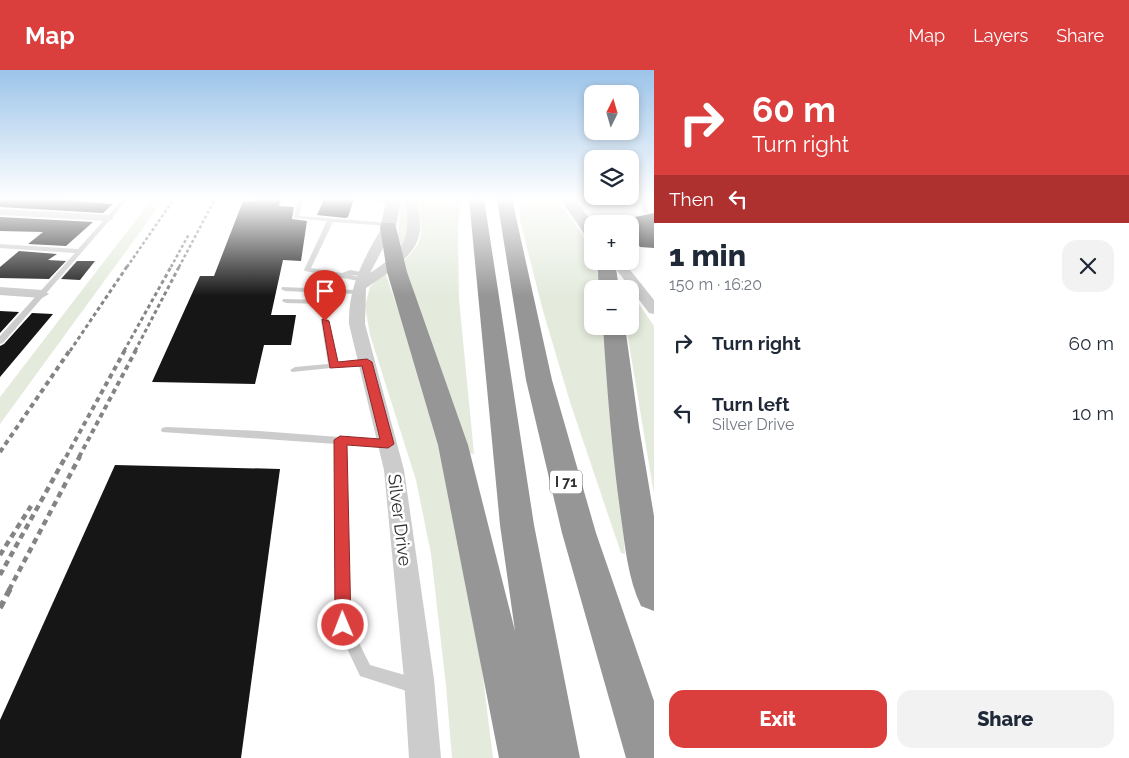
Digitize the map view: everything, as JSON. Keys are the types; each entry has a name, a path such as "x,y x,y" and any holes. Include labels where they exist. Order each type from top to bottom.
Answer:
{"highway":[{"path":"389,231 394,261 453,445 523,758"},
{"path":"480,231 517,525 556,758"},
{"name":"I 71","path":"510,231 539,380 579,533 650,758"},
{"path":"615,335 622,400 644,555 654,594"}],"street":[{"name":"Silver Drive","path":"385,231 356,281 357,324 394,470 420,687 425,758"},
{"path":"356,281 394,261 409,245 414,231"},
{"path":"623,270 654,310"},
{"path":"0,291 42,294"}],"lane":[{"path":"0,341 97,231"},
{"path":"326,231 307,270 356,281"},
{"path":"0,246 80,251"},
{"path":"285,288 334,291 356,281"},
{"path":"286,302 324,302 332,299 334,291"},
{"path":"325,321 333,365"},
{"path":"295,370 367,362"},
{"path":"166,430 388,444"},
{"path":"340,440 343,625 365,671 420,687"}],"shaded area":[{"path":"127,231 141,231 0,424 0,397"},
{"path":"398,231 411,231 405,247 397,249"},
{"path":"421,231 458,231 459,299 474,454 467,453 410,290 404,261 417,246"},
{"path":"523,231 579,231 584,239 584,270 596,270 599,280 584,280 584,335 606,335 625,554 621,553 570,402 543,311"},
{"path":"382,275 386,275 424,384 444,469 477,629 493,758 452,758 431,554 416,480 370,335 365,306 370,287"},
{"path":"639,304 654,326 654,494 628,335 639,335"}],"building":[{"path":"5,231 83,231 66,246 28,244 43,232"},
{"path":"231,231 305,231 301,261 283,260 271,315 296,315 291,345 264,345 255,384 152,382 200,276 214,276"},
{"path":"639,231 654,231 654,248 640,247"},
{"path":"19,251 57,254 48,260 66,261 49,279 0,278 0,267"},
{"path":"77,261 95,261 80,280 61,279"},
{"path":"0,311 19,312 0,333"},
{"path":"32,313 53,314 0,377 0,346"},
{"path":"115,465 280,469 241,758 0,758 0,720"}],"railway":[{"path":"127,267 152,231"},
{"path":"179,267 198,231"},
{"path":"171,267 189,234"},
{"path":"70,351 128,265"},
{"path":"124,351 172,265"},
{"path":"135,351 180,265"},
{"path":"0,452 70,350"},
{"path":"66,457 125,350"},
{"path":"79,457 136,350"},
{"path":"0,575 66,456"},
{"path":"9,590 80,456"},
{"path":"0,555 31,506"},
{"path":"0,608 10,589"}],"route":[{"path":"325,321 333,365 367,362 388,444 340,440 343,625"}]}
